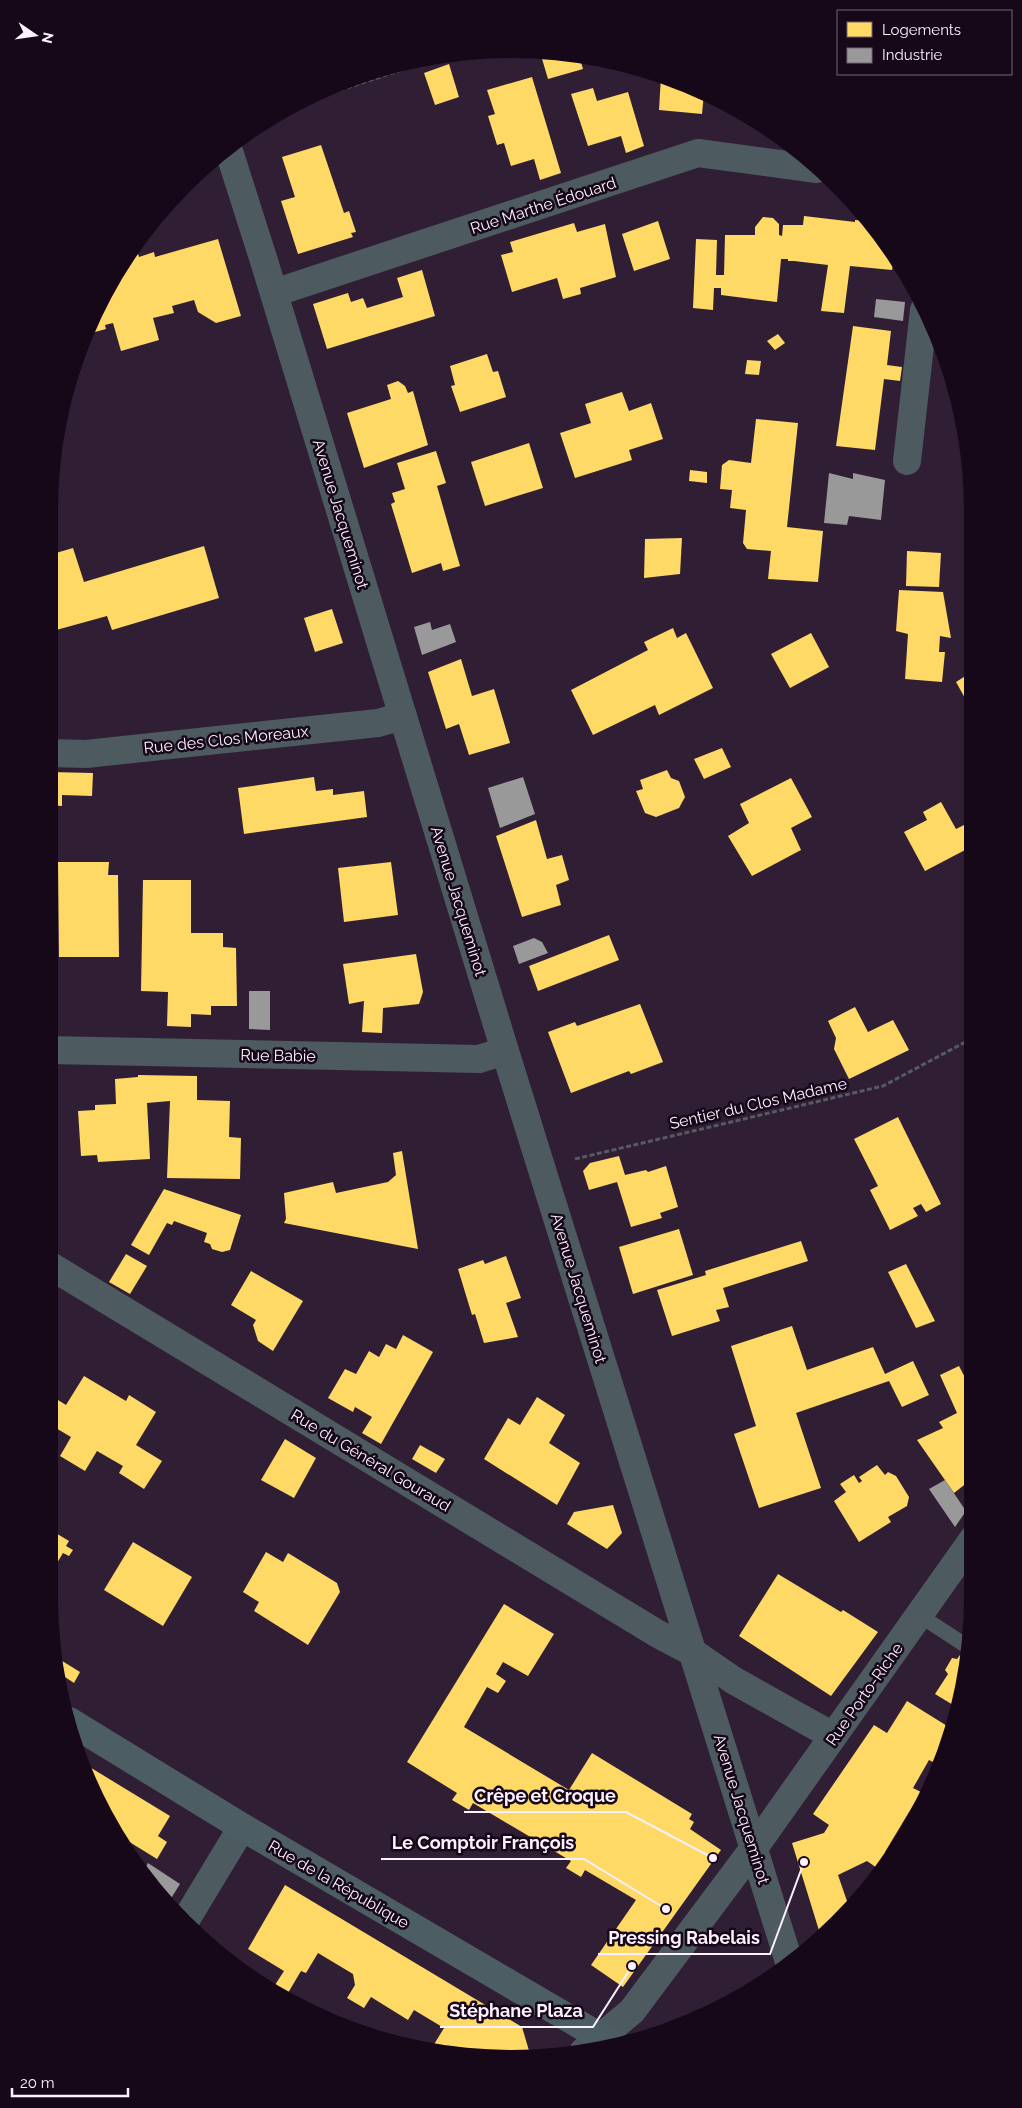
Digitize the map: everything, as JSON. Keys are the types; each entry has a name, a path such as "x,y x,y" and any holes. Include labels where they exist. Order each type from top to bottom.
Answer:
{"main road":[{"name":"Rue de la République","path":"77,1726 596,2043"}],"street":[{"name":"Rue Marthe Édouard","path":"274,293 698,153 807,168"},
{"name":"Avenue Jacqueminot","path":"230,155 505,1051 787,1957"},
{"path":"907,461 923,321"},
{"name":"Rue des Clos Moreaux","path":"58,753 86,754 319,730 378,723 403,716"},
{"name":"Rue Babie","path":"58,1050 480,1059 505,1051"},
{"name":"Rue du Général Gouraud","path":"58,1270 658,1634 694,1653"},
{"name":"Rue Porto-Riche","path":"600,2042 632,2011 754,1848 964,1552"},
{"path":"694,1653 733,1680 833,1736"},
{"path":"188,1916 242,1827"}],"lane":[{"path":"919,1616 962,1643"}],"path":[{"name":"Sentier du Clos Madame","path":"542,1167 883,1086 964,1042"}],"building: Logements":[{"path":"542,58 581,63 583,69 548,79"},
{"path":"449,64 459,97 435,105 424,73"},
{"path":"532,77 561,173 540,180 534,159 511,166 504,143 497,145 488,116 495,114 487,90"},
{"path":"661,83 703,100 702,114 659,110"},
{"path":"593,88 597,101 628,92 644,146 626,153 621,136 588,146 571,94"},
{"path":"321,145 344,213 349,211 356,232 351,233 353,237 298,254 281,201 295,197 282,157"},
{"path":"804,216 855,222 855,220 859,220 888,259 893,266 892,270 850,266 844,313 821,311 828,265 788,261 788,259 781,259 777,302 721,295 721,288 714,288 713,310 693,308 696,239 717,240 716,275 724,275 725,235 755,235 755,227 763,217 773,218 779,224 779,235 782,236 783,225 803,225"},
{"path":"658,221 670,259 634,271 622,234"},
{"path":"574,223 577,232 605,224 616,277 580,288 581,294 563,299 557,278 512,292 501,255 513,252 510,242"},
{"path":"218,239 241,316 216,323 198,312 194,300 172,306 174,313 153,318 159,340 121,351 113,323 105,325 106,329 94,332 118,284 138,253 139,257 154,252 155,257"},
{"path":"422,270 435,316 327,349 313,304 348,293 351,302 363,298 367,308 403,297 397,278"},
{"path":"853,326 891,331 887,365 902,367 900,381 884,379 875,450 836,446"},
{"path":"778,334 785,343 775,350 767,341"},
{"path":"487,354 493,372 498,371 506,397 460,412 451,386 455,385 450,366"},
{"path":"747,360 761,361 759,375 745,374"},
{"path":"398,381 405,386 408,393 413,391 428,445 364,468 347,413 391,399 387,385"},
{"path":"622,392 629,411 651,403 663,439 629,450 632,460 575,478 560,433 591,423 585,404"},
{"path":"756,419 798,423 787,527 823,531 818,582 768,579 771,551 747,549 743,543 746,510 730,508 732,490 720,489 722,465 729,460 751,463"},
{"path":"529,443 543,488 485,506 471,462"},
{"path":"436,451 446,483 437,486 460,566 443,571 441,563 412,573 391,504 395,502 392,493 405,489 397,463"},
{"path":"690,470 707,472 707,483 689,481"},
{"path":"682,538 680,574 644,578 645,539"},
{"path":"204,546 219,598 112,630 107,616 58,630 58,552 73,548 84,582"},
{"path":"907,551 941,553 939,587 906,586"},
{"path":"899,590 943,592 951,638 940,636 939,652 945,652 942,682 905,679 908,634 896,631"},
{"path":"332,609 343,643 315,652 304,618"},
{"path":"673,628 677,638 686,633 713,688 659,715 655,705 593,735 571,690 648,650 644,642"},
{"path":"811,633 829,667 790,688 771,654"},
{"path":"461,659 472,696 494,689 510,743 469,755 459,724 446,729 428,672"},
{"path":"964,677 964,696 956,682"},
{"path":"722,748 731,767 704,779 694,759"},
{"path":"667,770 671,778 679,781 685,797 679,808 656,817 645,813 636,791 643,789 640,780"},
{"path":"58,772 93,773 92,796 62,795 62,806 58,806"},
{"path":"314,777 316,791 333,789 333,795 364,791 367,817 244,834 238,788"},
{"path":"791,778 812,817 791,828 801,850 752,876 728,836 749,823 740,804"},
{"path":"941,802 956,829 964,825 964,851 925,871 904,832 927,820 923,812"},
{"path":"536,820 547,859 562,855 569,880 556,885 561,905 522,917 496,836"},
{"path":"58,862 109,862 108,875 118,875 119,957 59,957"},
{"path":"391,862 398,915 344,922 338,868"},
{"path":"143,880 191,880 191,933 223,933 223,947 236,948 237,1006 211,1006 211,1015 191,1014 191,1027 167,1026 168,992 141,991"},
{"path":"609,935 619,960 538,991 529,966"},
{"path":"416,954 423,992 419,1004 383,1008 382,1033 362,1032 364,1001 349,1004 343,964"},
{"path":"640,1004 663,1062 631,1074 629,1071 571,1093 548,1032 575,1022 577,1026"},
{"path":"855,1007 868,1032 893,1020 909,1050 849,1079 834,1049 836,1038 828,1021"},
{"path":"138,1075 197,1076 197,1100 230,1101 229,1137 241,1138 240,1179 167,1178 170,1101 147,1103 150,1159 98,1162 97,1155 81,1156 78,1111 95,1110 95,1105 116,1104 115,1079 138,1077"},
{"path":"898,1117 941,1204 926,1212 921,1204 913,1208 918,1216 890,1230 870,1190 878,1186 854,1139"},
{"path":"402,1151 418,1249 284,1223 286,1219 284,1193 333,1182 336,1193 388,1182 396,1175 393,1153"},
{"path":"619,1156 625,1175 646,1170 648,1172 666,1166 678,1207 660,1213 662,1218 631,1227 617,1182 589,1190 583,1171 590,1163"},
{"path":"164,1189 241,1215 230,1250 222,1252 212,1249 210,1244 204,1242 207,1233 174,1221 172,1225 167,1223 149,1255 131,1245"},
{"path":"679,1229 693,1275 633,1294 619,1247"},
{"path":"801,1241 808,1261 723,1288 729,1307 716,1310 720,1321 672,1336 657,1290 706,1275 705,1271"},
{"path":"126,1254 147,1266 130,1294 109,1282"},
{"path":"506,1256 521,1298 506,1303 518,1337 484,1343 475,1314 472,1315 458,1269 483,1260 485,1264"},
{"path":"906,1264 935,1321 916,1328 888,1272"},
{"path":"251,1271 303,1301 273,1351 258,1341 253,1325 256,1320 231,1305"},
{"path":"792,1326 807,1370 873,1347 885,1374 913,1361 929,1395 902,1407 889,1381 796,1413 821,1488 759,1508 734,1434 756,1426 731,1346"},
{"path":"403,1335 433,1352 381,1444 362,1433 372,1417 355,1407 353,1412 328,1398 345,1369 356,1374 369,1351 379,1357 386,1344 396,1349"},
{"path":"959,1366 964,1376 964,1485 954,1493 917,1440 943,1428 939,1422 957,1413 940,1375"},
{"path":"84,1376 126,1401 129,1395 156,1412 136,1445 162,1461 144,1489 119,1473 123,1466 97,1451 85,1471 60,1456 71,1437 58,1429 58,1400 66,1405"},
{"path":"537,1397 565,1415 549,1443 580,1463 557,1505 484,1459 508,1418 520,1425"},
{"path":"285,1439 316,1458 294,1498 261,1480"},
{"path":"420,1445 445,1459 436,1473 412,1459"},
{"path":"877,1465 885,1475 888,1472 896,1476 909,1497 907,1506 888,1517 891,1522 859,1542 834,1501 846,1492 840,1484 854,1475 859,1483 862,1481 859,1477"},
{"path":"613,1505 622,1533 607,1549 567,1524 574,1512"},
{"path":"58,1534 69,1541 66,1546 73,1550 69,1556 63,1553 58,1561"},
{"path":"133,1542 192,1577 163,1626 104,1590"},
{"path":"266,1552 283,1562 288,1553 337,1583 340,1592 308,1645 254,1611 259,1602 243,1592"},
{"path":"778,1574 878,1632 831,1696 739,1636"},
{"path":"504,1604 554,1634 528,1676 503,1662 496,1674 506,1681 498,1693 487,1687 464,1727 569,1790 592,1753 692,1814 689,1819 694,1822 690,1829 721,1850 623,1987 591,1965 636,1900 585,1870 581,1877 566,1868 571,1861 473,1803 469,1810 452,1800 457,1793 407,1762"},
{"path":"961,1656 951,1704 935,1694 948,1674 945,1670 952,1658 957,1659"},
{"path":"62,1661 80,1672 74,1683 65,1677"},
{"path":"907,1701 946,1725 933,1762 929,1760 913,1788 921,1792 918,1798 886,1852 875,1867 867,1861 838,1875 847,1901 819,1930 792,1843 824,1833 829,1825 813,1814 874,1725 887,1733"},
{"path":"91,1768 170,1816 158,1836 167,1842 157,1859 130,1842 104,1798"},
{"path":"285,1885 522,2027 529,2050 481,2050 434,2044 444,2028 414,2010 408,2020 371,1997 364,2008 347,1998 355,1985 353,1974 318,1953 306,1973 301,1971 288,1992 275,1984 284,1971 248,1949"}],"building: Industrie":[{"path":"876,299 905,302 903,321 874,317"},
{"path":"829,473 853,479 853,473 885,480 881,520 849,516 847,525 824,523"},
{"path":"430,622 432,630 450,624 456,642 422,655 414,627"},
{"path":"523,777 535,814 500,828 488,788"},
{"path":"534,938 542,942 548,953 519,964 513,946"},
{"path":"249,991 270,991 270,1030 249,1029"},
{"path":"945,1480 964,1508 964,1514 955,1527 929,1489"},
{"path":"148,1863 180,1884 171,1898 151,1873 146,1866"}],"place":[{"name":"Crêpe et Croque","path":"713,1858"},
{"name":"Pressing Rabelais","path":"804,1862"},
{"name":"Le Comptoir François","path":"666,1909"},
{"name":"Stéphane Plaza","path":"632,1966"}]}
